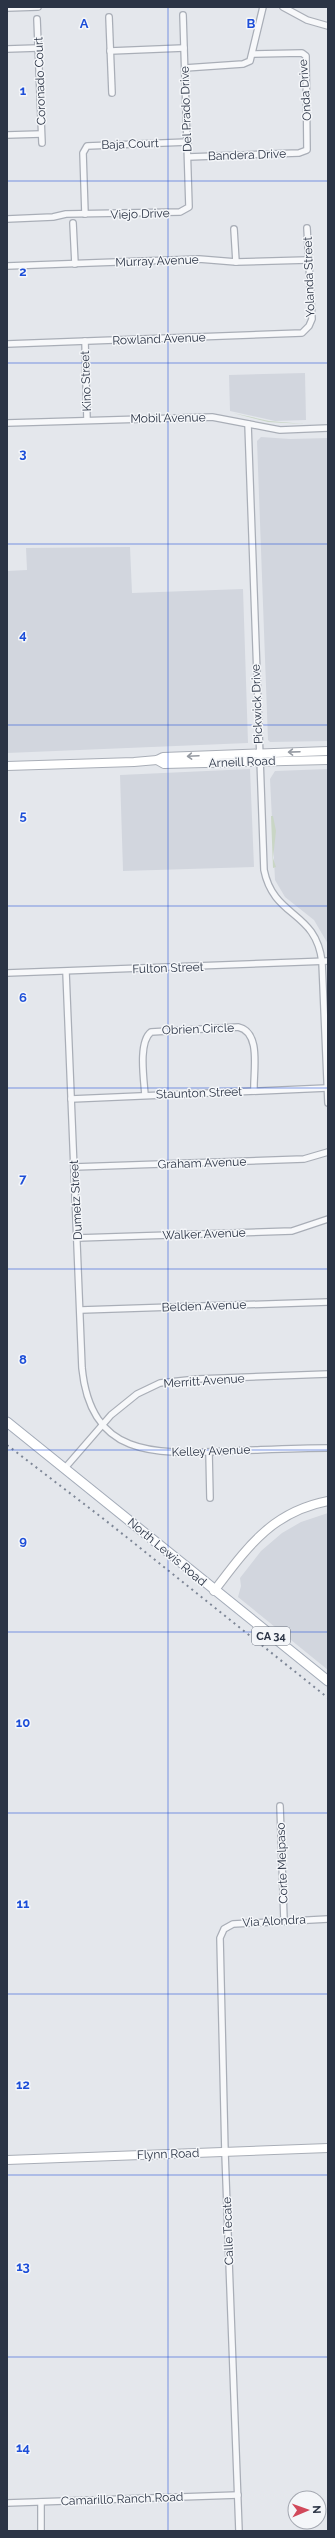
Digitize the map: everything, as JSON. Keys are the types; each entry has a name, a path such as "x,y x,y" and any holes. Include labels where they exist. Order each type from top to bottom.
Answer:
{"main road":[{"name":"Arneill Road","path":"7,766 157,760 164,764 328,751"},
{"name":"Arneill Road","path":"260,757 328,760"},
{"name":"North Lewis Road","path":"7,1422 214,1591 328,1681"},
{"path":"214,1591 254,1540 267,1528 299,1509 328,1501"},
{"name":"Flynn Road","path":"7,2160 328,2148"}],"street":[{"path":"7,8 38,7"},
{"path":"185,68 243,64 250,61 253,54 263,7"},
{"path":"283,7 307,20 328,26"},
{"name":"Del Prado Drive","path":"183,15 190,204"},
{"path":"109,17 112,93"},
{"name":"Coronado Court","path":"37,19 42,143"},
{"path":"7,49 38,48"},
{"path":"110,51 184,48"},
{"name":"Onda Drive","path":"253,54 302,53 306,56 308,145 305,151"},
{"path":"7,135 42,134"},
{"name":"Baja Court","path":"85,214 83,153 87,146 188,142"},
{"name":"Bandera Drive","path":"188,157 299,153 305,151"},
{"name":"Viejo Drive","path":"85,214 180,212 186,210 190,204"},
{"path":"7,219 85,214"},
{"path":"73,223 75,264"},
{"name":"Yolanda Street","path":"306,228 312,319 309,326"},
{"path":"234,229 236,262"},
{"name":"Murray Avenue","path":"7,266 199,259 236,262 308,260"},
{"name":"Rowland Avenue","path":"7,344 296,334 309,326"},
{"name":"Kino Street","path":"85,341 87,420"},
{"name":"Mobil Avenue","path":"7,423 212,417 280,430 328,428"},
{"name":"Pickwick Drive","path":"248,424 264,870 266,882 277,901 310,927 325,962 328,1103"},
{"name":"Fulton Street","path":"7,973 325,962"},
{"name":"Dumetz Street","path":"66,972 85,1390 89,1403 103,1423"},
{"name":"Obrien Circle","path":"145,1095 143,1048 146,1037 151,1032 238,1027 248,1031 252,1038 254,1091"},
{"name":"Staunton Street","path":"71,1099 327,1088"},
{"name":"Graham Avenue","path":"74,1167 304,1159 328,1152"},
{"name":"Walker Avenue","path":"77,1238 292,1231 308,1228 328,1219"},
{"name":"Belden Avenue","path":"81,1310 328,1302"},
{"name":"Merritt Avenue","path":"65,1468 103,1423 137,1394 166,1381 328,1374"},
{"name":"Kelley Avenue","path":"103,1423 122,1440 142,1449 164,1453 328,1448"},
{"path":"209,1452 210,1498"},
{"name":"Corte Melpaso","path":"280,1806 284,1920"},
{"name":"Via Alondra","path":"223,1931 233,1924 284,1920 328,1919"},
{"name":"Calle Tecate","path":"223,1931 219,1947 239,2531"},
{"name":"Camarillo Ranch Road","path":"7,2503 238,2495"},
{"path":"41,2502 41,2531"}],"shaded area":[{"path":"305,373 306,420 275,421 230,411 229,375"},
{"path":"261,437 290,439 328,438 328,741 270,742 268,740 257,441"},
{"path":"130,547 132,593 243,589 248,743 7,753 7,571 27,570 26,548"},
{"path":"250,769 254,867 123,871 120,775"},
{"path":"328,769 328,944 314,920 285,897 275,880 270,779 275,771"},
{"path":"328,1513 328,1670 238,1597 241,1586 240,1578 261,1551 282,1533 301,1522"}],"green space":[{"path":"233,413 269,421 305,424 268,422"},
{"path":"271,816 273,816 276,831 273,858 276,867 273,868"}],"railway":[{"path":"7,1445 105,1520 328,1698"}]}
